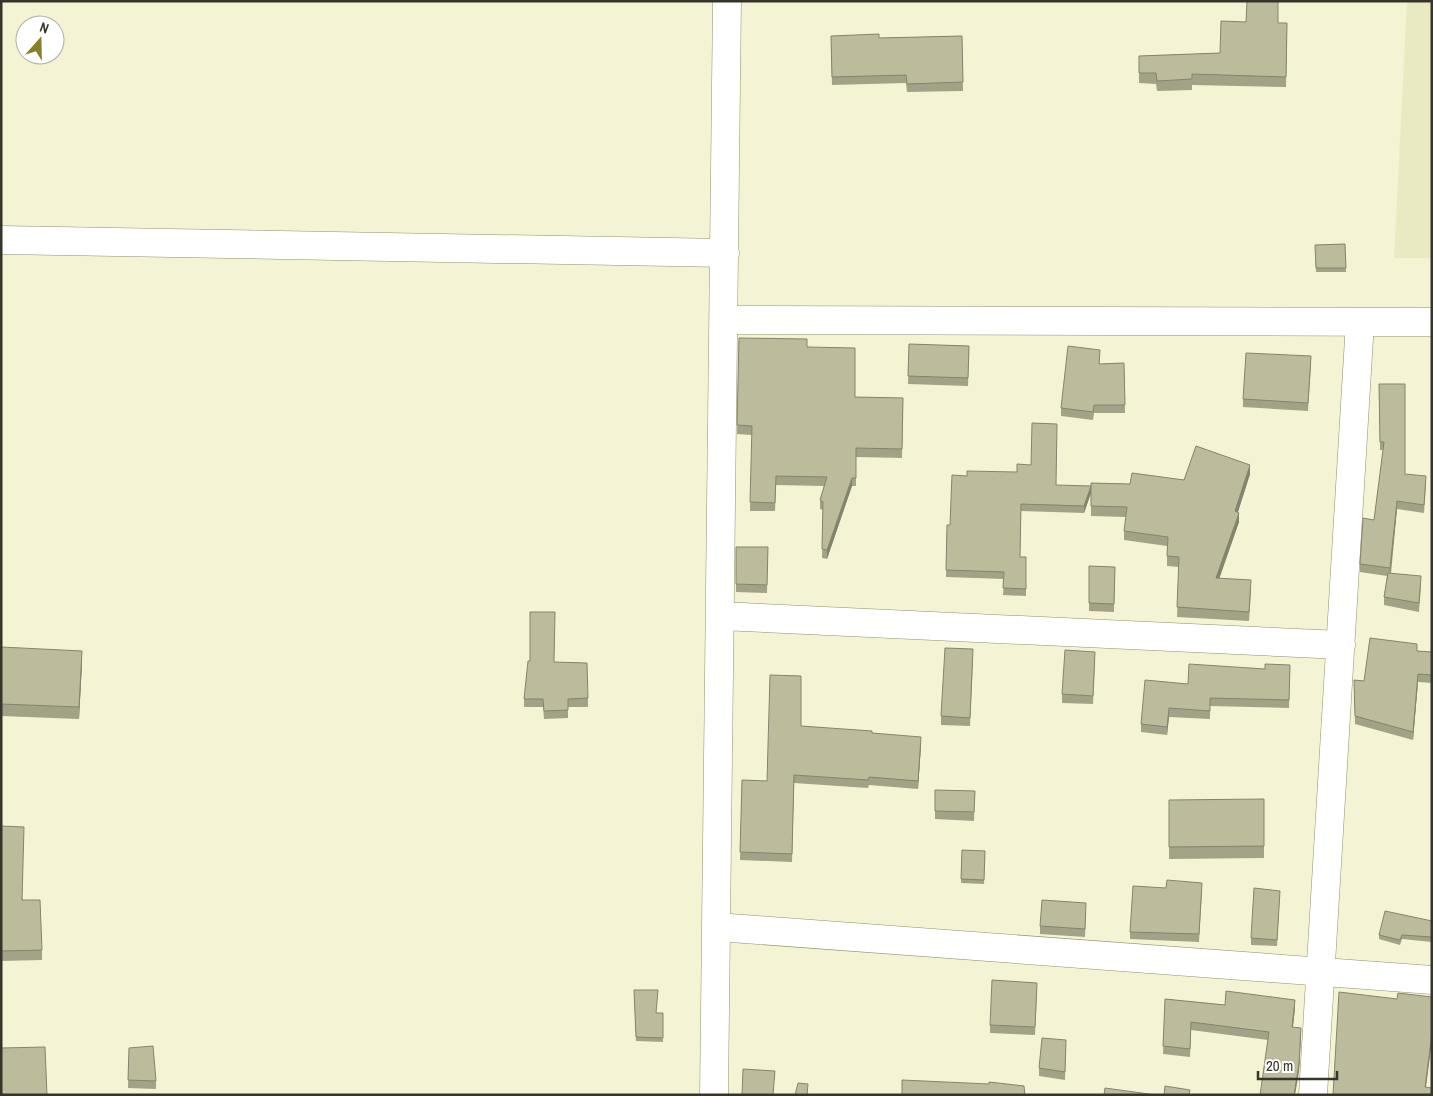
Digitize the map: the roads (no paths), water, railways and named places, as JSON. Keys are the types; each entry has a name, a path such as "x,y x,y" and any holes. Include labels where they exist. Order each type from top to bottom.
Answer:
{"street":[{"path":"714,1095 727,1"},
{"path":"1,240 725,253"},
{"path":"724,320 1432,322"},
{"path":"1313,1095 1360,322"},
{"path":"721,616 1340,645"},
{"path":"717,927 1432,980"}]}
